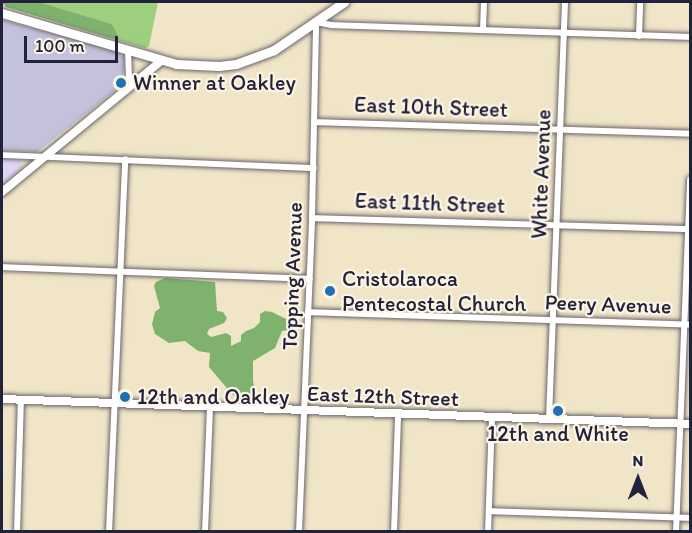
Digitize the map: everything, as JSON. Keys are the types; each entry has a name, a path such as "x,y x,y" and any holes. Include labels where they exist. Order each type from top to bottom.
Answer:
{"main road":[{"path":"2,13 162,60 198,65 236,64 274,50 344,2"}],"street":[{"path":"483,30 484,2"},
{"name":"White Avenue","path":"549,419 565,2"},
{"path":"639,36 640,2"},
{"path":"316,22 690,37"},
{"name":"Topping Avenue","path":"299,531 314,168 316,22"},
{"path":"128,50 129,87"},
{"path":"2,192 162,60"},
{"name":"East 10th Street","path":"315,122 690,134"},
{"path":"2,155 314,168"},
{"path":"109,531 125,159"},
{"path":"676,531 688,325 690,178"},
{"name":"East 11th Street","path":"312,218 690,229"},
{"path":"2,267 310,279"},
{"name":"Peery Avenue","path":"308,312 688,325"},
{"name":"East 12th Street","path":"2,399 690,424"},
{"path":"17,531 21,400"},
{"path":"205,531 210,408"},
{"path":"394,531 398,415"},
{"path":"488,531 492,418"},
{"path":"489,511 690,519"}],"shaded area":[{"path":"2,20 115,51 125,58 122,85 37,152 2,150"},
{"path":"2,158 18,158 22,162 20,169 2,184"}],"green space":[{"path":"2,2 39,2 112,24 118,35 117,40 6,7"},
{"path":"39,2 158,2 149,46 145,48 117,40 118,35 112,24"},
{"path":"165,278 215,282 217,311 223,312 227,318 224,323 209,329 207,334 211,337 226,333 231,336 231,346 241,341 241,335 260,322 260,314 265,311 288,320 290,325 288,330 282,331 275,348 253,361 253,381 256,394 253,398 238,399 232,394 209,367 210,353 198,351 185,341 169,343 155,334 152,324 155,312 160,308 154,286 156,282"}],"place":[{"name":"Winner at Oakley","path":"121,83"},
{"name":"Cristolaroca Pentecostal Church","path":"330,291"},
{"name":"12th and Oakley","path":"125,397"},
{"name":"12th and White","path":"558,411"}]}
